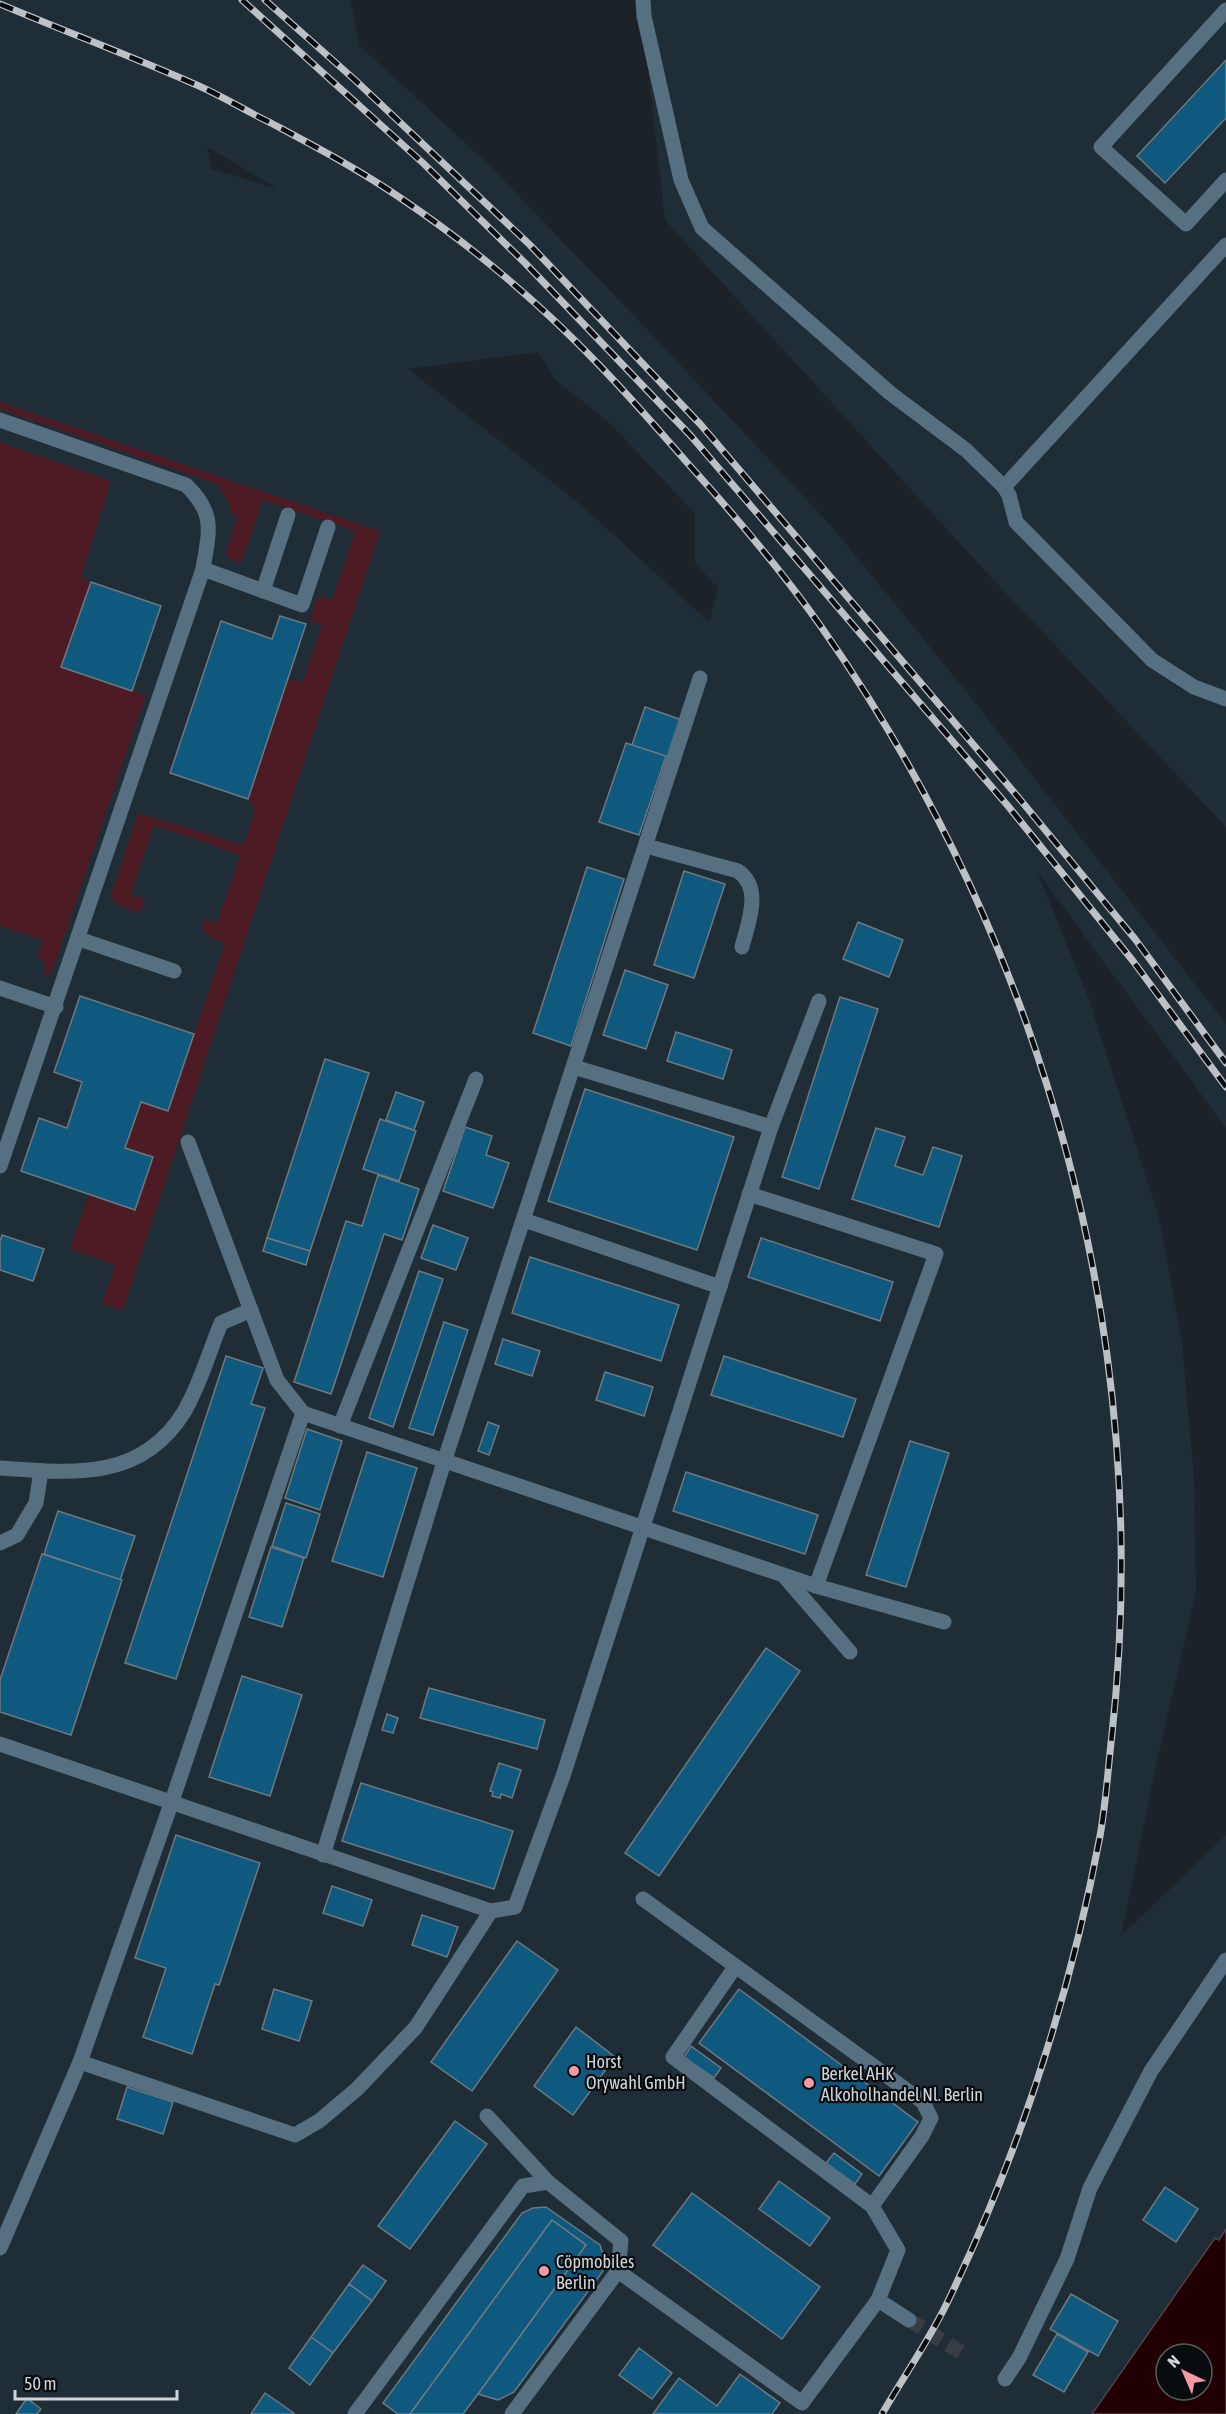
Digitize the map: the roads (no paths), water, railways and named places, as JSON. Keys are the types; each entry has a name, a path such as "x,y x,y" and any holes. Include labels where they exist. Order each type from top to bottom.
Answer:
{"lane":[{"path":"643,0 644,16 681,180 702,228 890,393 966,450 1004,487 1009,495 1017,522 1152,660 1194,687 1226,699"},
{"path":"1226,10 1101,147 1186,224 1226,180"},
{"path":"1004,487 1226,245"},
{"path":"0,420 186,484 201,499 209,527 204,569 0,1166"},
{"path":"262,591 288,515"},
{"path":"204,569 302,605 328,527"},
{"path":"322,1855 444,1462 700,678"},
{"path":"646,846 738,871 745,876 751,886 753,902 742,947"},
{"path":"79,939 174,971"},
{"path":"0,988 56,1006"},
{"path":"0,1744 491,1911 515,1907 563,1776 771,1127 819,1001"},
{"path":"574,1067 771,1127"},
{"path":"340,1426 476,1079"},
{"path":"188,1142 276,1380 303,1413 816,1587 944,1622"},
{"path":"749,1194 936,1254 816,1587"},
{"path":"524,1220 720,1287"},
{"path":"0,1468 59,1472 110,1468 150,1451 168,1434 184,1411 220,1323 251,1310"},
{"path":"0,2248 80,2062 171,1804 303,1413"},
{"path":"0,1543 16,1535 36,1503 41,1471"},
{"path":"784,1576 850,1652"},
{"path":"643,1899 923,2102 931,2118 922,2136 872,2206"},
{"path":"80,2062 295,2135 319,2121 357,2089 416,2027 491,1911"},
{"path":"1005,2379 1019,2358 1067,2259 1090,2188 1151,2071 1226,1960"},
{"path":"618,2271 802,2403 878,2300 898,2250 872,2206 672,2058 735,1967"},
{"path":"487,2116 548,2182 621,2241 618,2271 512,2414"},
{"path":"356,2414 523,2186 548,2182"},
{"path":"878,2300 909,2320"}],"tunnel":[{"path":"909,2320 967,2356"}],"railway":[{"path":"242,0 423,163 525,263 691,436 1008,806 1133,961 1226,1087"},
{"path":"265,0 355,80 530,245 701,425 1018,797 1135,939 1226,1063"},
{"path":"0,4 202,87 352,167 426,216 479,256 531,299 579,345 614,380 742,525 822,628 901,751 968,881 1024,1016 1067,1155 1098,1297 1116,1442 1121,1588 1112,1734 1102,1824 1088,1896 1074,1955 1040,2073 998,2188 949,2299 882,2414"}],"place":[{"name":"Horst Orywahl GmbH","path":"574,2071"},
{"name":"Berkel AHK Alkoholhandel Nl. Berlin","path":"809,2083"},
{"name":"Cöpmobiles Berlin","path":"544,2271"}]}
